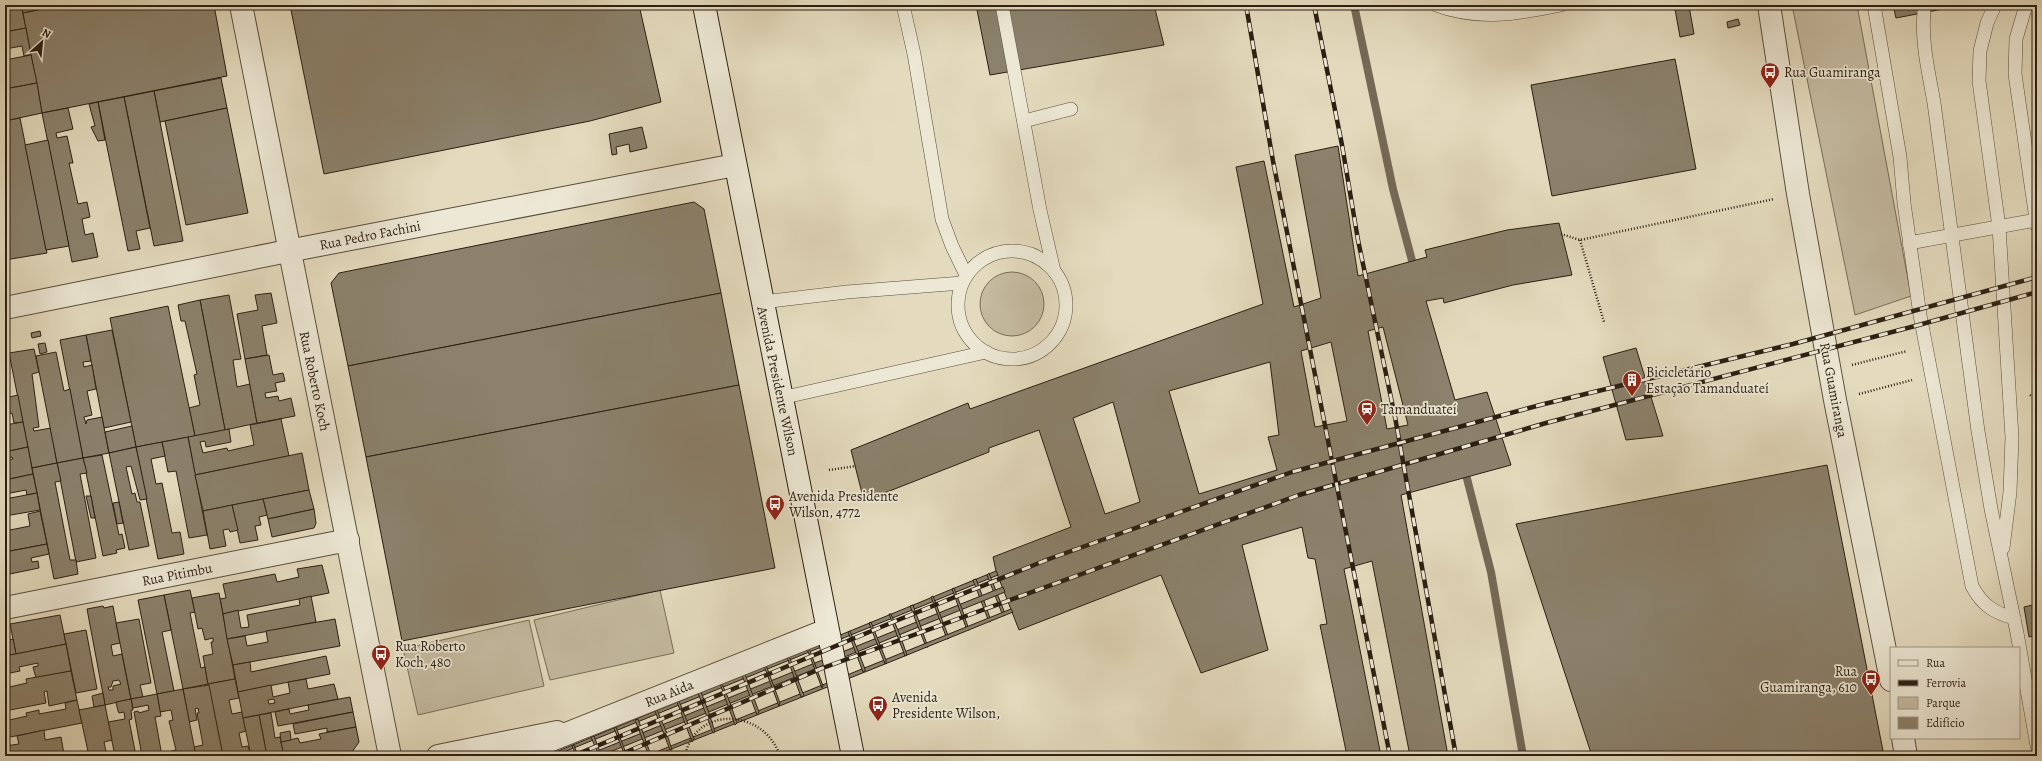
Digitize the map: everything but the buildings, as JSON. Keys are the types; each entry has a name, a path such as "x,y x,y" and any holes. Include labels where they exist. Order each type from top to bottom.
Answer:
{"street":[{"name":"Rua Roberto Koch","path":"241,5 288,250 348,540 390,756"},
{"name":"Avenida Presidente Wilson","path":"704,5 853,756"},
{"name":"Rua Guamiranga","path":"1768,5 1798,194 1830,371 1890,675"},
{"name":"Rua Pedro Fachini","path":"5,308 288,250 735,165"},
{"name":"Rua Pitimbu","path":"5,608 348,540"},
{"name":"Rua Aida","path":"511,756 827,630"},
{"path":"438,756 588,725"},
{"path":"1902,739 1906,756"}],"lane":[{"path":"903,5 914,54 942,219 964,279"},
{"path":"1002,5 1054,271"},
{"path":"1436,5 1452,11 1493,16 1524,13 1560,5"},
{"path":"1874,5 1900,157 1909,243 1926,346 1972,586 1979,600 1990,610 2014,618"},
{"path":"1995,5 1987,23 1980,51 1979,81 1999,227 2012,437 2010,492 2002,560"},
{"path":"1909,243 1999,227 2036,223 2014,64 2018,28 2026,5"},
{"path":"1924,12 1922,28 1925,52 1934,103 1978,431 1991,509 2019,647"},
{"path":"1024,121 1071,109"},
{"path":"1010,250 1026,253 1042,260 1054,271 1062,285 1066,300 1065,316 1060,330 1051,343 1040,351 1020,358 999,358 986,352 973,343 964,330 958,315 958,299 964,279 978,262 993,254 1010,250"},
{"path":"762,302 964,279"},
{"path":"781,398 986,352"},
{"path":"2020,651 2037,746"}],"path":[{"path":"1561,234 1580,240 1798,194"},
{"path":"1580,240 1604,322"},
{"path":"1830,371 1926,346"},
{"path":"829,470 856,466"},
{"path":"685,756 691,741 698,732 710,724 724,719 736,719 748,721 769,735 780,756"}],"green space":[{"path":"1792,5 1857,5 1911,296 1855,315"},
{"path":"1006,272 1018,272 1035,281 1042,292 1044,304 1042,316 1035,327 1018,336 1006,336 994,331 985,322 980,310 980,298 985,286 994,277"},
{"path":"660,590 674,653 550,680 534,620"},
{"path":"529,620 544,686 418,715 403,649"}],"waterway":[{"path":"1354,5 1393,189 1415,272"},
{"path":"1464,467 1491,572 1523,756"}],"railway":[{"path":"1246,5 1273,161 1390,756"},
{"path":"1314,5 1342,145 1358,240 1395,417 1456,756"},
{"path":"573,756 893,622 1049,559 1292,472 1544,404 1793,344 2037,277"},
{"path":"617,756 820,669 1299,495 1546,423 1915,326 2037,292"}],"place":[{"name":"Rua Guamiranga","path":"1770,89"},
{"name":"Bicicletário Estação Tamanduateí","path":"1632,397"},
{"name":"Tamanduateí","path":"1367,426"},
{"name":"Avenida Presidente Wilson, 4772","path":"775,521"},
{"name":"Rua Roberto Koch, 480","path":"381,671"},
{"name":"Rua Guamiranga, 610","path":"1871,696"},
{"name":"Avenida Presidente Wilson,","path":"878,722"}]}
